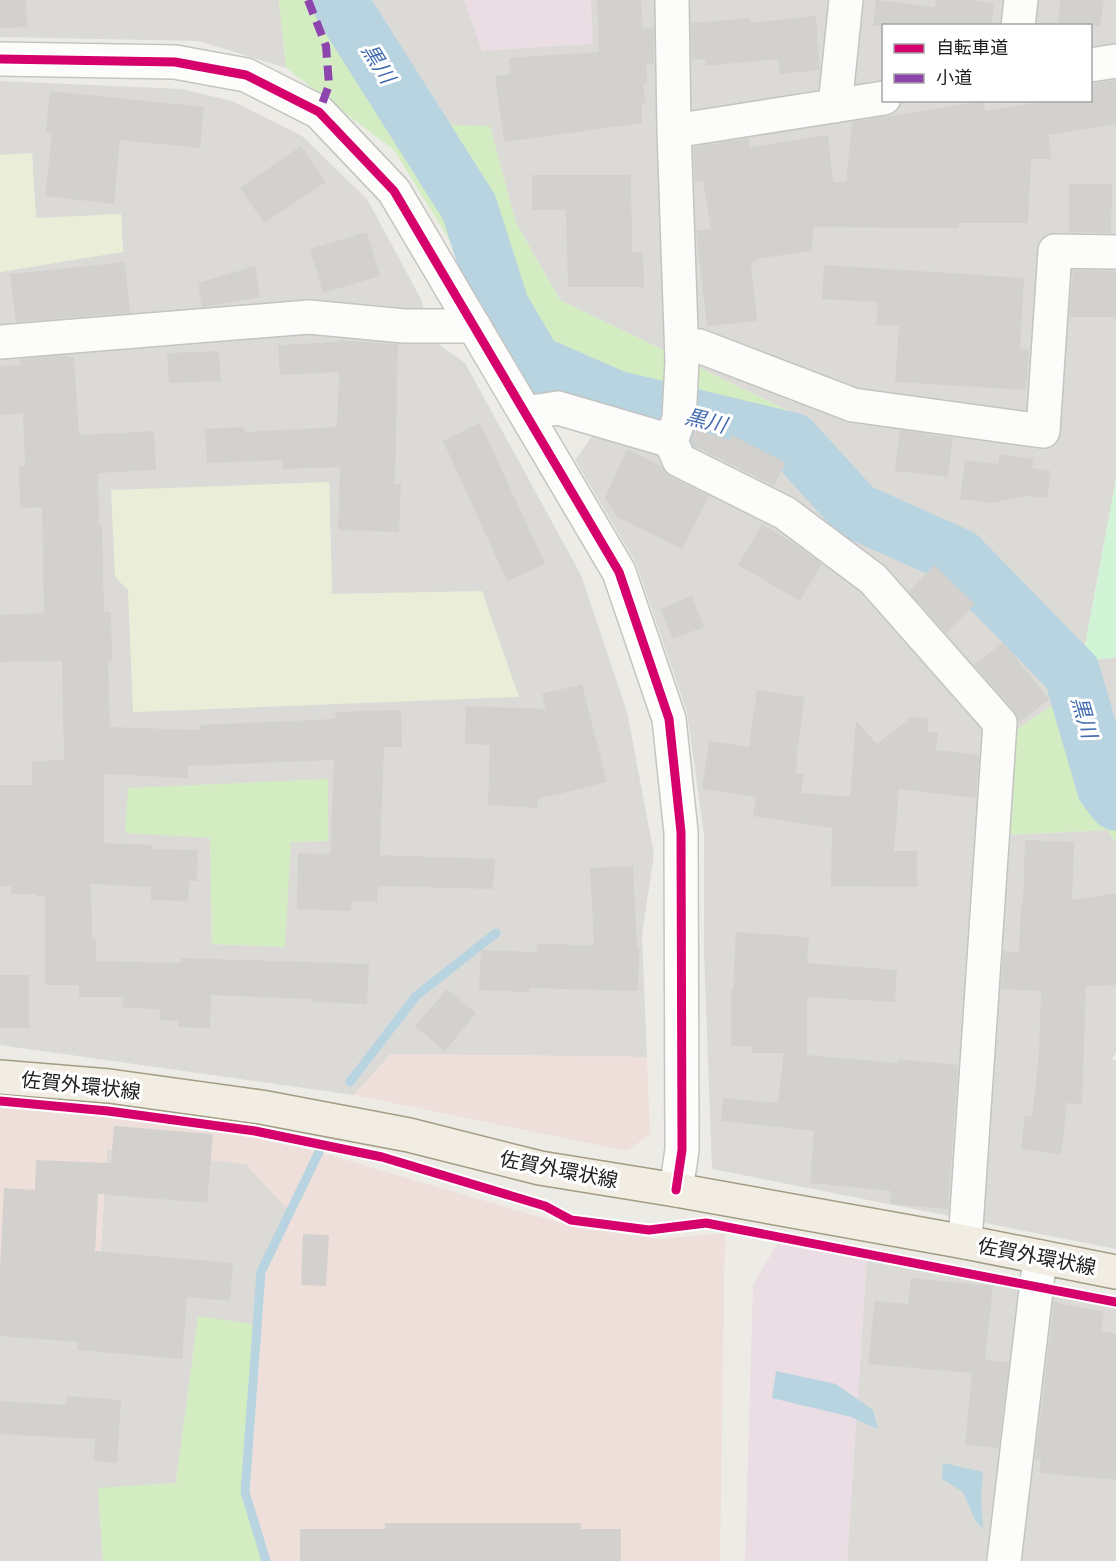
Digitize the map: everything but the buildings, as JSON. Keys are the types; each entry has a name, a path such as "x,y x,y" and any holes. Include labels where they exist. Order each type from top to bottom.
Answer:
{"main road":[{"name":"佐賀外環状線","path":"0,1077 109,1086 261,1107 409,1135 540,1168 965,1242 1116,1272"}],"street":[{"path":"672,0 682,355 679,419 671,441 679,460 785,513 873,579 1000,723 965,1242"},
{"path":"835,106 846,0"},
{"path":"1018,24 1021,0"},
{"path":"0,59 175,62 246,75 319,112 394,191 619,572 669,719 681,831 682,1150 676,1190"},
{"path":"1092,65 1116,61"},
{"path":"674,131 882,98"},
{"path":"682,355 699,346 853,405 1043,431 1055,251 1116,252"},
{"path":"0,342 309,317 404,326 474,326"},
{"path":"525,412 558,408 671,441"},
{"path":"1004,1561 1040,1257"}],"shaded area":[{"path":"0,0 279,0 286,68 199,41 0,37"},
{"path":"373,0 1116,0 1116,479 1082,661 1116,657 1116,772 1082,662 963,546 875,499 802,436 795,414 560,300 516,223 490,127 450,125 366,6"},
{"path":"464,0 591,0 593,44 482,51"},
{"path":"0,81 182,89 232,101 302,136 367,199 421,299 430,338 465,363 581,575 627,712 654,854 642,935 647,1057 391,1054 354,1095 0,1045 0,272 123,251 121,214 36,219 32,153 0,155","holes":["329,482 332,594 482,592 518,696 134,712 128,590","210,838 285,947 212,944"]},
{"path":"686,422 782,444 855,523 946,564 1030,644 1062,698 1004,739 1004,835 1108,830 1116,843 1116,1052 1112,1059 1116,1061 1116,1249 712,1169 704,953 704,835 687,712 636,563 575,460 598,428"},
{"path":"391,1054 647,1057 650,1134 627,1151 354,1095"},
{"path":"0,1108 189,1124 319,1152 574,1227 658,1239 725,1233 720,1561 266,1561 245,1492 261,1272 290,1212 246,1164 107,1149 98,1297 0,1285"},
{"path":"107,1149 246,1164 290,1212 261,1272 257,1325 198,1317 176,1483 98,1489 103,1561 0,1561 0,1285 98,1296"},
{"path":"779,1241 867,1256 847,1561 745,1561 753,1285"},
{"path":"867,1256 1116,1307 1116,1561 847,1561"}],"green space":[{"path":"279,0 373,0 366,7 450,125 490,126 516,223 560,300 795,414 802,436 782,444 686,422 624,413 527,366 394,150 286,68"},
{"path":"32,153 36,218 121,214 123,252 0,272 0,155"},
{"path":"1116,479 1116,657 1082,662"},
{"path":"329,482 332,594 482,591 519,697 133,712 128,590 115,577 111,490"},
{"path":"1062,698 1089,788 1116,823 1116,843 1108,830 1004,835 1004,739"},
{"path":"328,779 328,841 291,842 285,947 212,944 210,838 125,833 128,788"},
{"path":"198,1316 257,1325 245,1492 266,1561 103,1561 98,1488 176,1483"}],"water":[{"path":"776,1371 836,1384 873,1410 878,1429 851,1417 772,1398"},
{"path":"943,1463 983,1472 981,1497 983,1529 975,1520 963,1492 942,1479"}],"waterway":[{"name":"黒川","path":"340,0 469,207 501,307 534,363 616,399 792,441 856,511 959,557 1072,673 1105,787 1116,802"},
{"path":"350,1082 416,996 496,933"},
{"path":"266,1561 245,1492 261,1272 319,1152"}],"marked path":[{"path":"308,0 326,46 329,85 319,112"}],"cycle path":[{"path":"0,59 175,62 246,75 319,112 394,191 619,572 669,719 681,832 682,1150 676,1190"},
{"path":"0,1101 108,1111 255,1131 382,1157 545,1206 571,1220 649,1230 706,1223 1116,1302"}]}
